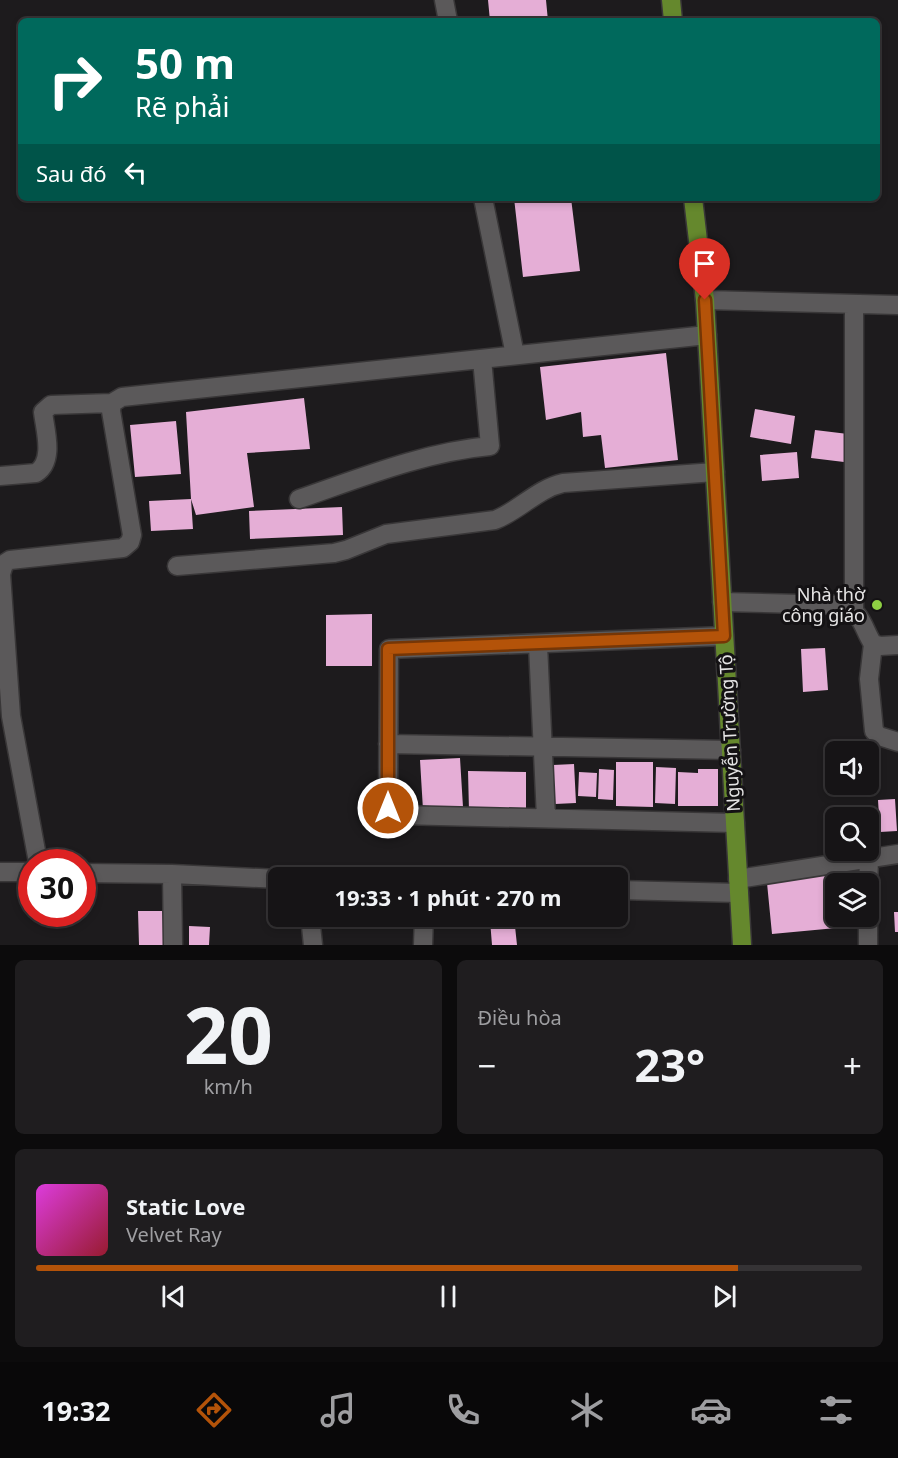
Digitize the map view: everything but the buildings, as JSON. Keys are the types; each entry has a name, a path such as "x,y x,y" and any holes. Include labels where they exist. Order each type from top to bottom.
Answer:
{"main road":[{"path":"671,0 673,18"},
{"name":"Nguyễn Trường Tộ","path":"693,201 705,300 742,945"}],"street":[{"path":"444,0 447,18"},
{"path":"484,201 514,355"},
{"path":"705,300 898,305"},
{"path":"854,304 855,610 873,644 869,685 874,731 882,737 898,742"},
{"path":"0,476 36,473 41,470 47,451 43,412 51,405 112,403 122,398 707,335"},
{"path":"298,499 390,467 490,446 482,359"},
{"path":"36,849 11,716 1,574 4,564 10,560 123,548 130,542 132,535 111,411 112,403"},
{"path":"177,566 334,553 356,547 386,534 495,520 550,486 563,483 715,472"},
{"path":"722,602 834,605 855,610"},
{"path":"724,636 538,645 388,649 388,808 393,814 735,823"},
{"path":"873,644 898,645"},
{"path":"538,645 546,818"},
{"path":"388,744 731,750"},
{"path":"879,858 898,855"},
{"path":"628,890 739,886 859,861"},
{"path":"0,872 18,872"},
{"path":"96,873 268,878"},
{"path":"172,874 173,945"},
{"path":"311,927 313,945"},
{"path":"423,945 424,927"},
{"path":"868,927 868,945"}],"place":[{"name":"Nhà thờ công giáo","path":"877,605"}],"route":[{"path":"388,808 388,649 724,636 705,300"}]}
